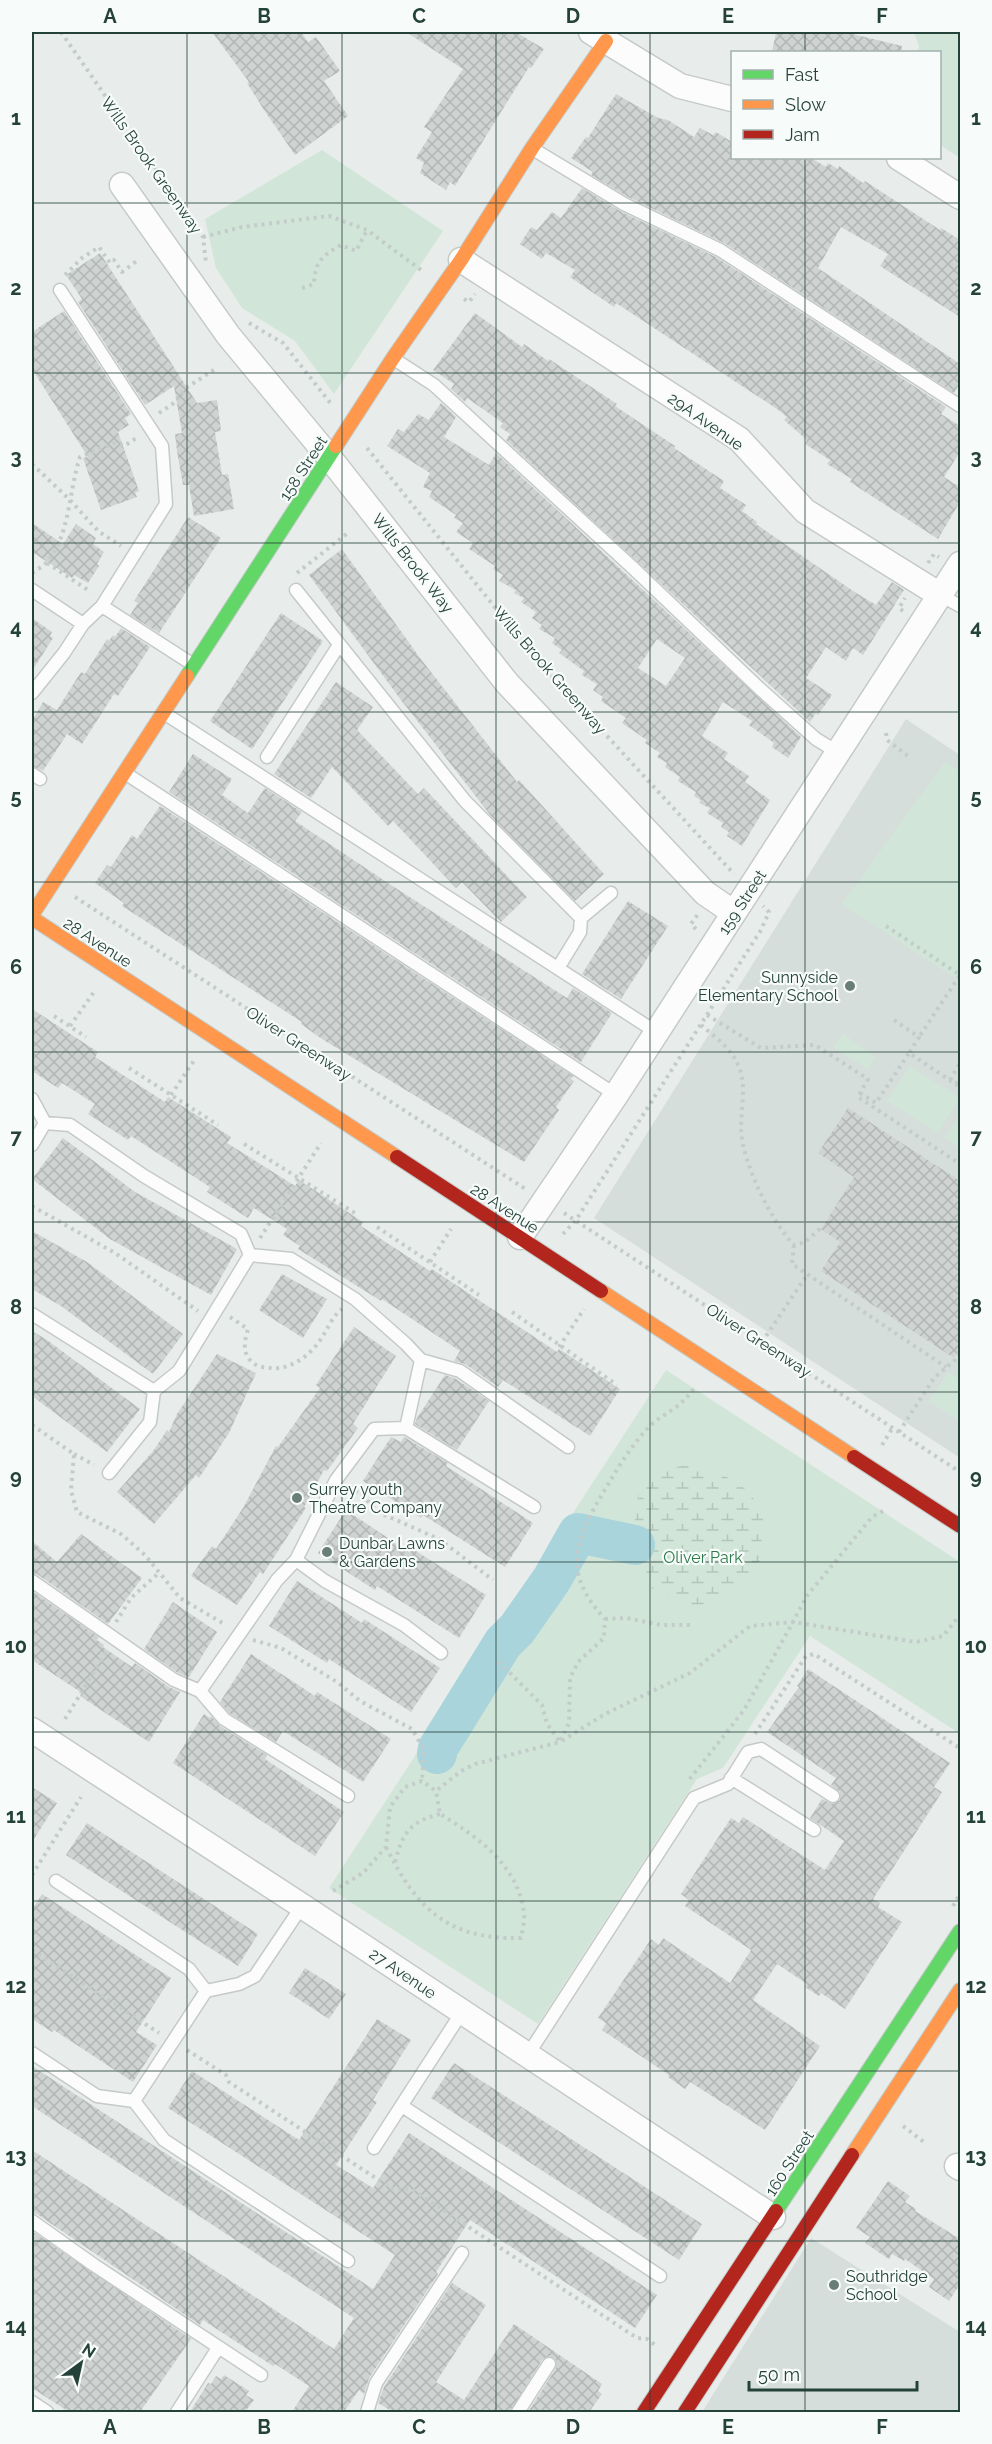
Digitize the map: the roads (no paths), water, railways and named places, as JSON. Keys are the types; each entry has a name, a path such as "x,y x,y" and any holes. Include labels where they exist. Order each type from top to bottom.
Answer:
{"street":[{"path":"598,36 680,86 731,99"},
{"name":"158 Street","path":"32,917 393,358 461,260 532,148 598,36"},
{"path":"901,159 960,196"},
{"name":"Wills Brook Way","path":"122,185 228,336 329,457 507,683 705,893 734,913"},
{"name":"29A Avenue","path":"461,260 739,439 805,511 950,601"},
{"name":"159 Street","path":"520,1238 839,753 950,601 960,564"},
{"name":"28 Avenue","path":"32,917 960,1526"},
{"name":"27 Avenue","path":"32,1730 773,2217"},
{"name":"160 Street","path":"644,2412 960,1931"},
{"path":"685,2412 960,1990"},
{"path":"771,2243 773,2217"},
{"path":"700,2362 699,2371 703,2385"}],"lane":[{"path":"532,148 624,204 720,250 960,406"},
{"path":"32,693 64,653 83,624 102,606 166,504 162,446 60,290"},
{"path":"393,358 434,385 633,568 759,688 816,739 839,753"},
{"path":"293,585 465,801 581,918"},
{"path":"32,590 83,624"},
{"path":"102,606 194,665"},
{"path":"267,757 339,645"},
{"path":"163,712 656,1032"},
{"path":"124,772 616,1095"},
{"path":"558,968 580,932 581,918 611,893"},
{"path":"32,1099 45,1123"},
{"path":"32,1145 45,1123"},
{"path":"45,1123 70,1125 144,1176 241,1234 250,1255"},
{"path":"250,1255 291,1259 355,1299 421,1360 460,1371 568,1446"},
{"path":"109,1473 150,1422 154,1391 179,1371 250,1255"},
{"path":"32,1314 154,1391"},
{"path":"406,1428 421,1360"},
{"path":"200,1691 277,1580 296,1560 336,1480 374,1429 406,1428 534,1507"},
{"path":"296,1560 325,1581 404,1625 441,1653"},
{"path":"32,1581 174,1680 200,1691 224,1719 348,1796"},
{"path":"527,2056 694,1798 728,1784 748,1752 761,1749 833,1796"},
{"path":"731,1778 814,1830"},
{"path":"56,1881 189,1969 206,1991"},
{"path":"134,2102 206,1991 239,1984 255,1976 302,1906"},
{"path":"374,2148 462,2012"},
{"path":"32,2054 97,2096 134,2102 164,2140 348,2261"},
{"path":"402,2106 660,2276"},
{"path":"32,2221 218,2349 261,2375"},
{"path":"367,2412 376,2383 462,2253"},
{"path":"177,2412 218,2349"},
{"path":"518,2412 549,2364"},
{"path":"32,2402 47,2412"}],"waterway":[{"path":"437,1754 438,1748 503,1643 517,1629 552,1579 578,1533 635,1545"}],"place":[{"name":"Sunnyside Elementary School","path":"850,986"},
{"name":"Surrey youth Theatre Company","path":"297,1498"},
{"name":"Dunbar Lawns & Gardens","path":"327,1552"},
{"name":"Southridge School","path":"834,2285"}],"park label":[{"name":"Oliver Park","path":"703,1557"}]}
